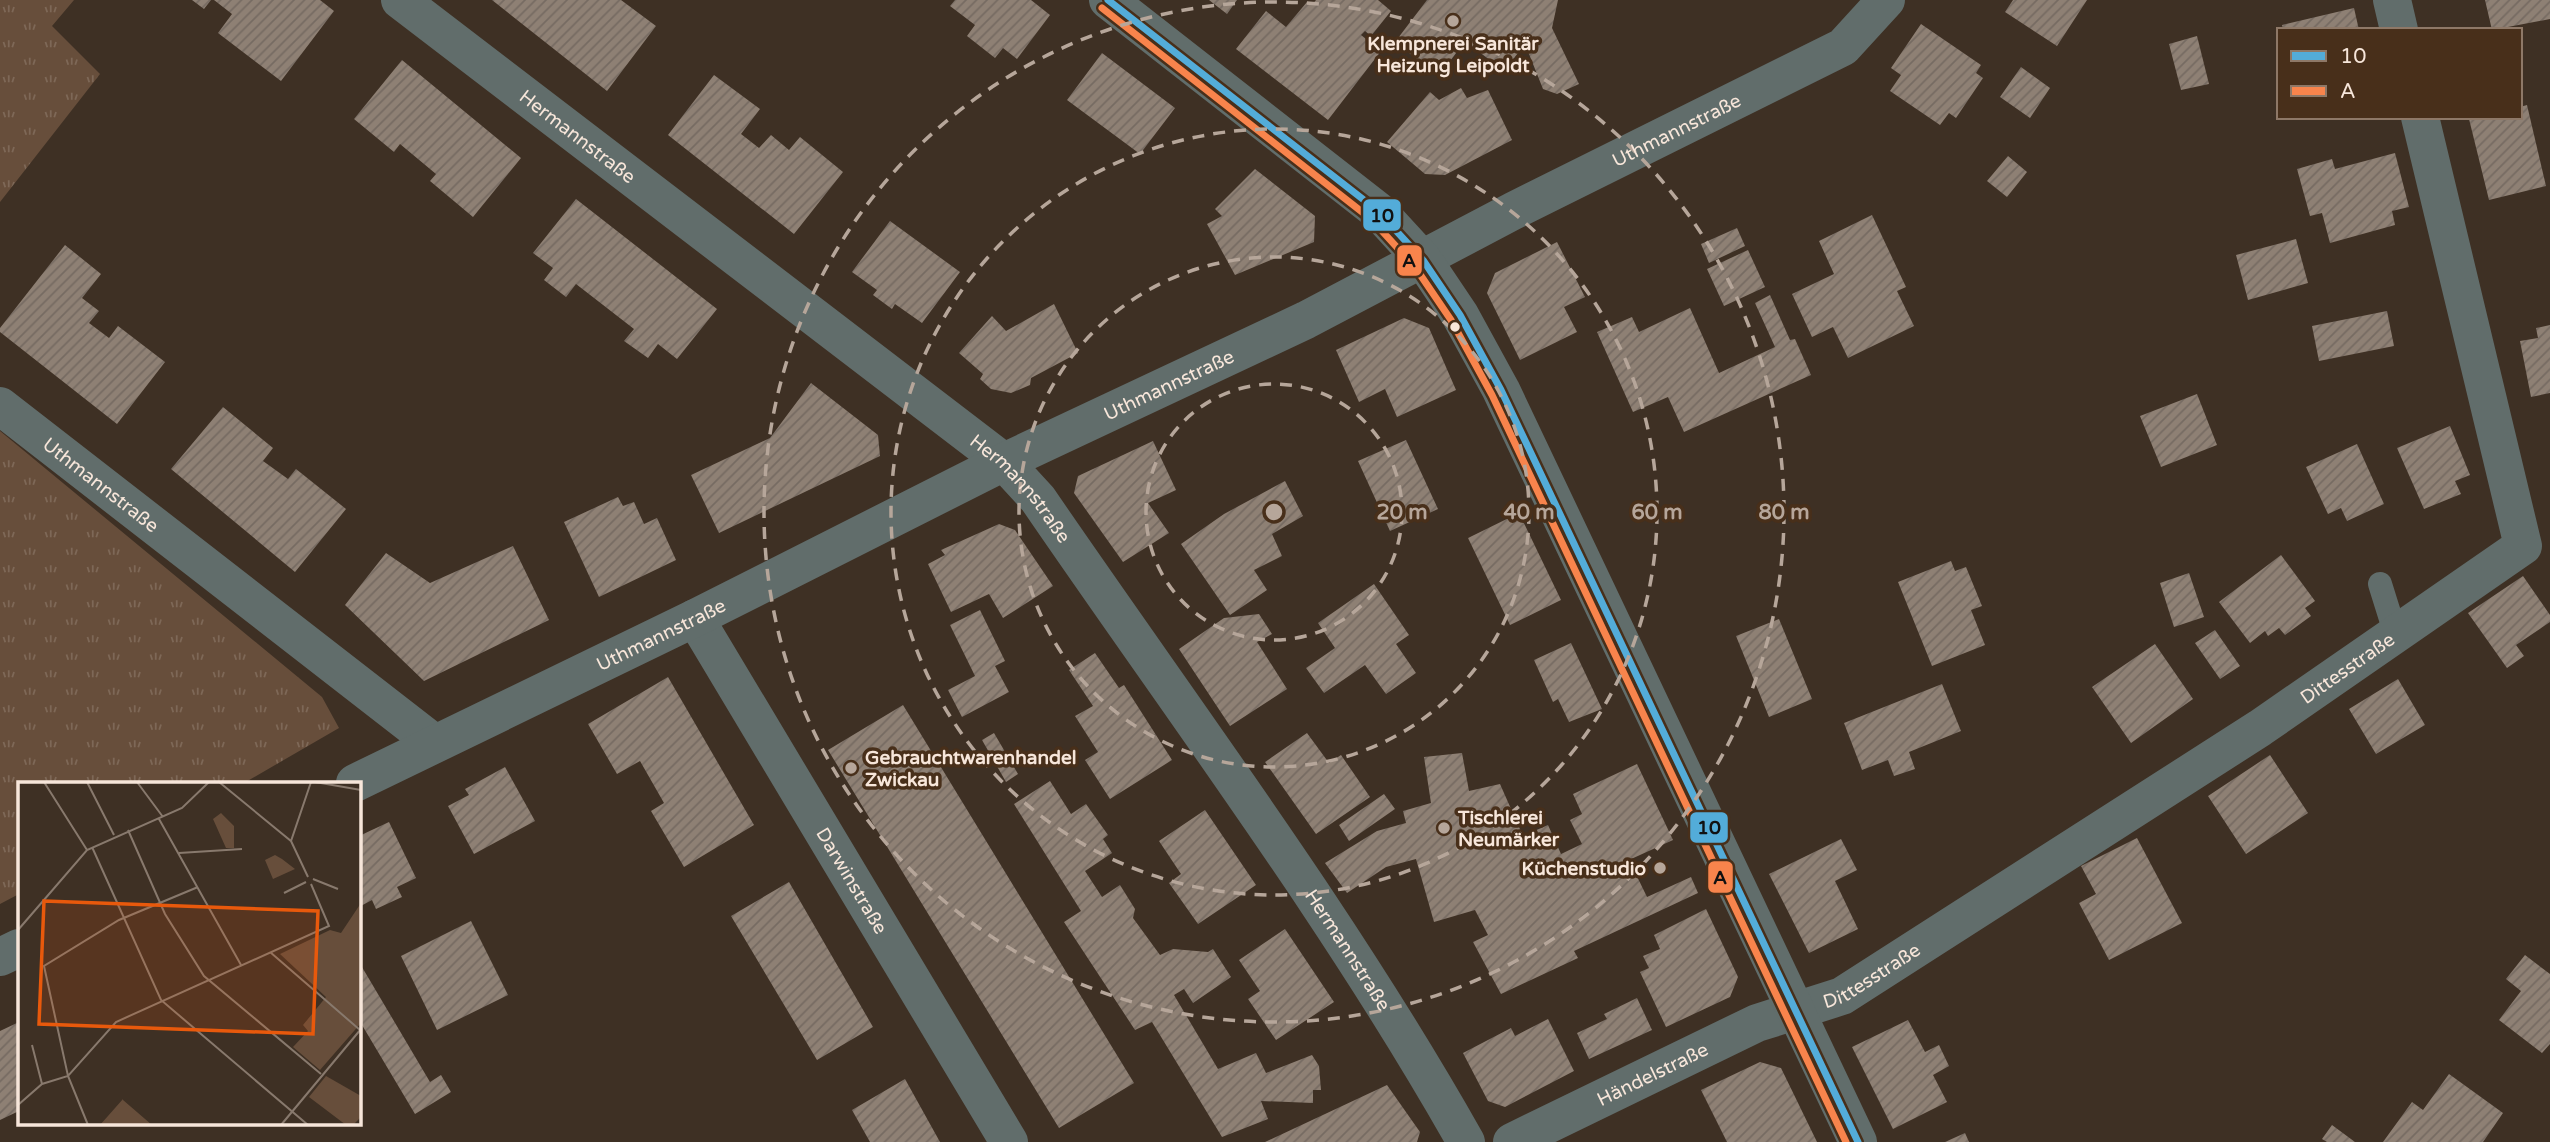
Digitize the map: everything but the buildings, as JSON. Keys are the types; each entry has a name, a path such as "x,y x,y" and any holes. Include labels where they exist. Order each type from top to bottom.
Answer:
{"street":[{"name":"Hermannstraße","path":"400,0 1004,462 1038,499 1268,829 1380,996 1466,1142"},
{"path":"1108,0 1378,211 1423,260 1460,315 1497,380 1738,884 1794,1012 1858,1142"},
{"name":"Uthmannstraße","path":"357,782 695,618 1004,462 1306,320 1513,211 1843,47 1886,0"},
{"path":"2392,0 2399,28"},
{"name":"Dittesstraße","path":"1794,1012 1842,996 2011,890 2260,728 2395,632 2523,546 2420,119"},
{"name":"Uthmannstraße","path":"0,406 434,743"},
{"name":"Darwinstraße","path":"695,618 1009,1142"},
{"path":"0,957 18,948"},
{"name":"Händelstraße","path":"1512,1142 1756,1023 1794,1012"}],"lane":[{"path":"2380,584 2395,632"}],"green space":[{"path":"0,0 74,0 52,26 100,74 0,202"},
{"path":"0,431 322,697 339,728 246,782 18,782 18,895 0,904"}],"transit line":[{"name":"10","path":"1108,0 1378,211 1423,260 1460,315 1501,390 1858,1142"},
{"name":"A","path":"1102,8 1371,219 1415,267 1451,320 1492,395 1846,1142"}],"place":[{"name":"Klempnerei Sanitär Heizung Leipoldt","path":"1453,21"},
{"name":"Gebrauchtwarenhandel Zwickau","path":"851,768"},
{"name":"Tischlerei Neumärker","path":"1444,828"},
{"name":"Küchenstudio","path":"1660,868"}]}
